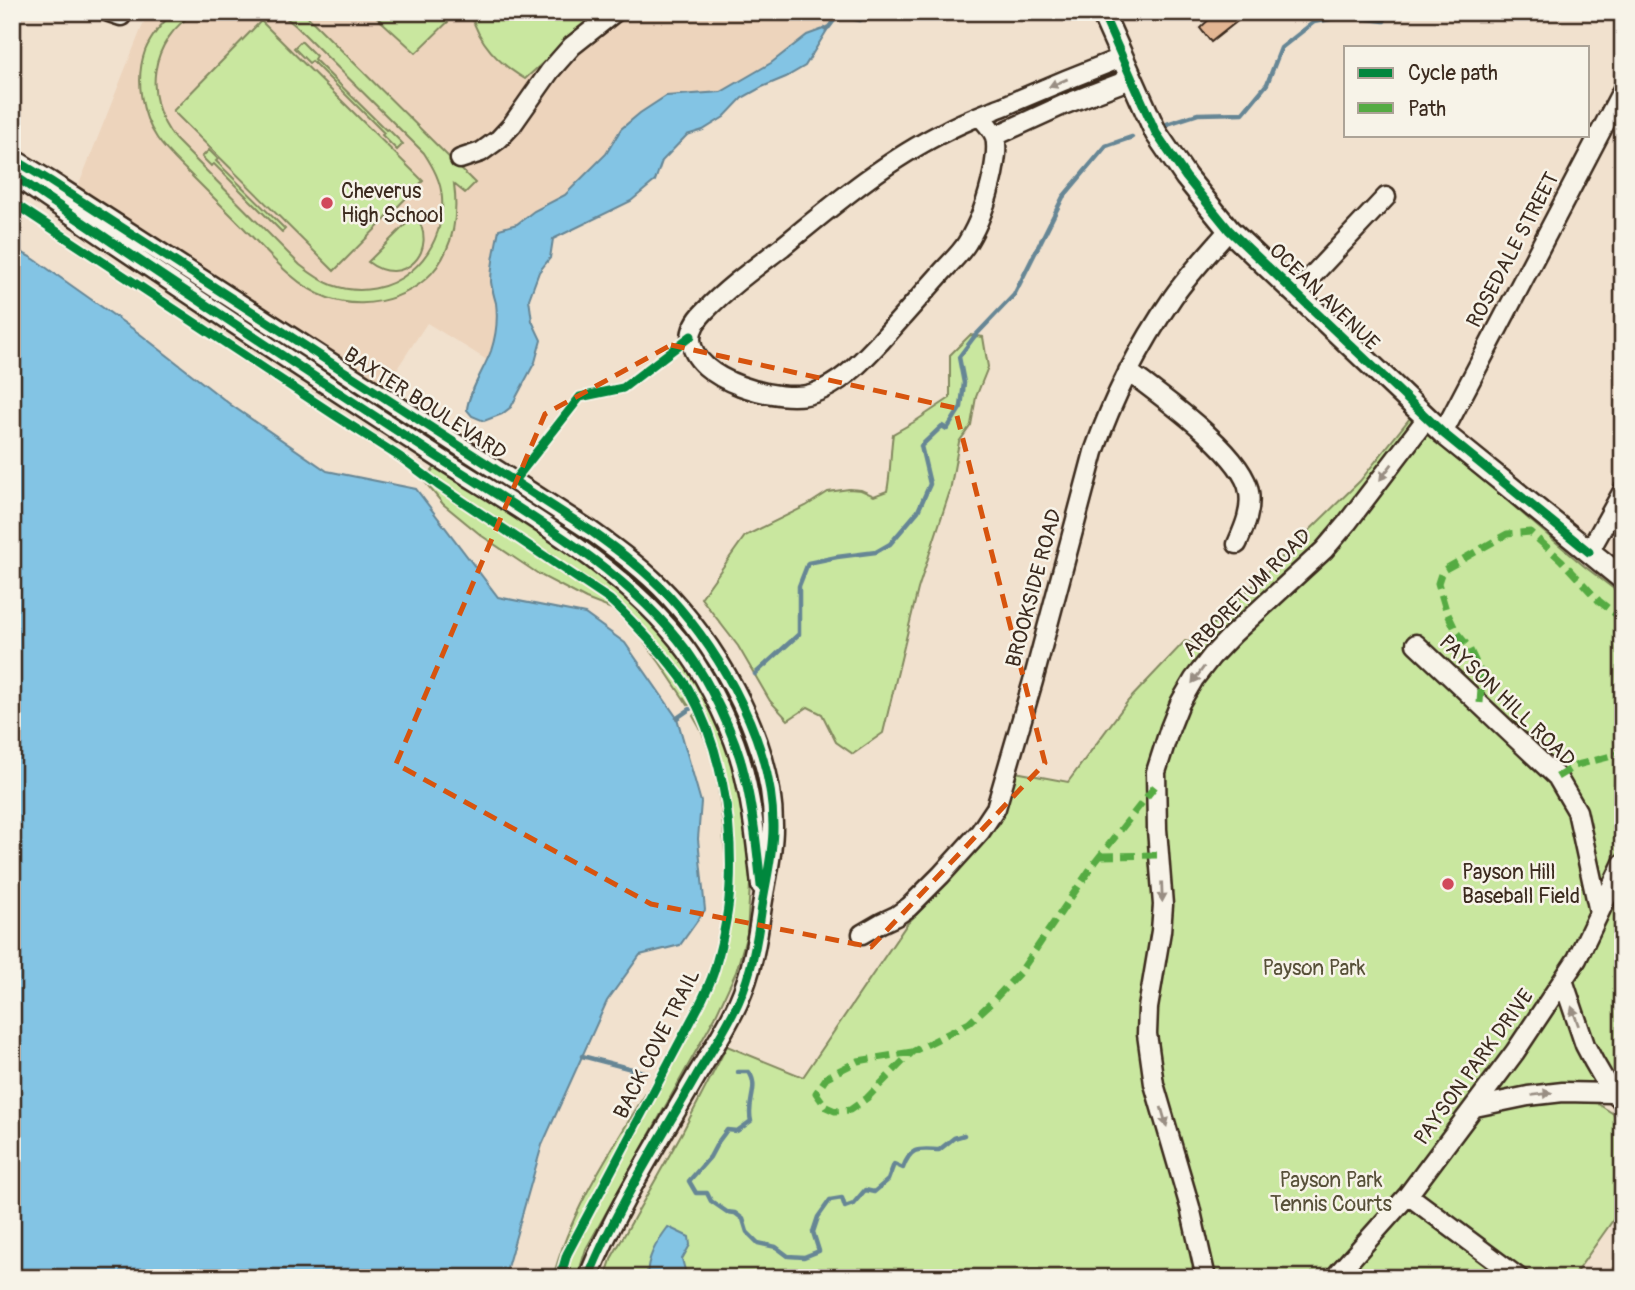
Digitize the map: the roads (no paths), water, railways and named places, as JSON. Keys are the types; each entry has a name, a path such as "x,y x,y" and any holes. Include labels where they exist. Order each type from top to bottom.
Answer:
{"main road":[{"name":"OCEAN AVENUE","path":"1102,12 1130,79 1163,145 1229,230 1443,433 1623,579"}],"street":[{"path":"460,159 481,152 499,139 572,46 615,12"},
{"path":"980,116 995,136 994,168 989,194 979,221 966,245 874,348 842,379 810,395 792,396 758,392 729,380 703,364 693,352 691,336 696,322 705,310 865,182 947,130 980,116 1071,78 1121,58"},
{"path":"995,136 1063,105 1130,79"},
{"name":"ROSEDALE STREET","path":"1443,433 1623,89"},
{"name":"BAXTER BOULEVARD","path":"12,158 591,531 649,576 669,596 695,627 730,683 748,718 761,754 772,802 774,829 770,866 754,961 736,1006 625,1200 588,1278"},
{"name":"BAXTER BOULEVARD","path":"12,174 224,317 562,538 632,590 662,620 688,653 726,723 744,771 762,906"},
{"path":"1295,294 1386,197"},
{"name":"BROOKSIDE ROAD","path":"862,934 909,907 980,832 996,808 1103,426 1128,371 1173,297 1229,230"},
{"path":"1128,371 1222,447 1239,468 1249,493 1248,518 1237,544"},
{"name":"ARBORETUM ROAD","path":"1206,1278 1190,1207 1154,1084 1149,1046 1148,1009 1163,905 1156,772 1180,703 1194,679 1233,634 1324,550 1427,418"},
{"path":"1589,552 1623,491"},
{"name":"PAYSON HILL ROAD","path":"1416,643 1557,776 1577,811 1599,912"},
{"name":"PAYSON PARK DRIVE","path":"1334,1278 1408,1195 1475,1107 1577,959 1623,863"},
{"path":"1563,980 1586,1045 1617,1097"},
{"path":"1475,1107 1563,1092 1617,1097"},
{"path":"1408,1195 1520,1278"}],"water":[{"path":"829,27 805,66 742,98 724,117 703,130 687,135 662,161 655,181 631,201 553,239 550,258 539,272 529,299 532,321 541,340 535,362 511,407 484,421 472,416 467,410 468,404 491,351 497,321 491,275 499,229 517,224 534,211 565,195 606,154 621,129 666,96 721,92 771,63 807,35"},
{"path":"12,247 34,259 140,334 231,405 327,471 416,489 498,597 585,614 625,643 677,718 701,802 698,839 705,910 680,945 640,955 607,1001 542,1145 504,1278 12,1278"},
{"path":"668,1227 689,1237 690,1245 682,1259 686,1274 691,1278 647,1278 653,1251"}],"waterway":[{"path":"825,29 838,15 860,20 875,12"},
{"path":"925,12 932,19 943,17 949,12"},
{"path":"1167,124 1198,114 1243,113 1267,84 1281,48 1314,22 1345,16 1384,21 1388,12"},
{"path":"755,674 799,634 799,586 808,563 876,552 890,544 918,511 930,484 921,446 942,426 947,429 961,407 964,383 959,357 1014,295 1063,197 1106,146 1132,137"},
{"path":"677,718 690,709"},
{"path":"582,1056 647,1073"},
{"path":"738,1072 749,1072 752,1078 751,1121 737,1131 727,1130 710,1157 689,1181 696,1193 707,1193 711,1201 743,1219 747,1232 758,1243 776,1247 788,1256 804,1257 819,1251 813,1232 818,1217 830,1200 842,1198 845,1207 853,1204 865,1190 874,1192 888,1180 894,1164 903,1168 909,1156 916,1150 939,1150 954,1138 964,1135"}],"place":[{"name":"Cheverus High School","path":"327,203"},
{"name":"Payson Hill Baseball Field","path":"1448,884"}],"park label":[{"name":"Payson Park","path":"1314,968"},
{"name":"Payson Park Tennis Courts","path":"1331,1192"}]}
